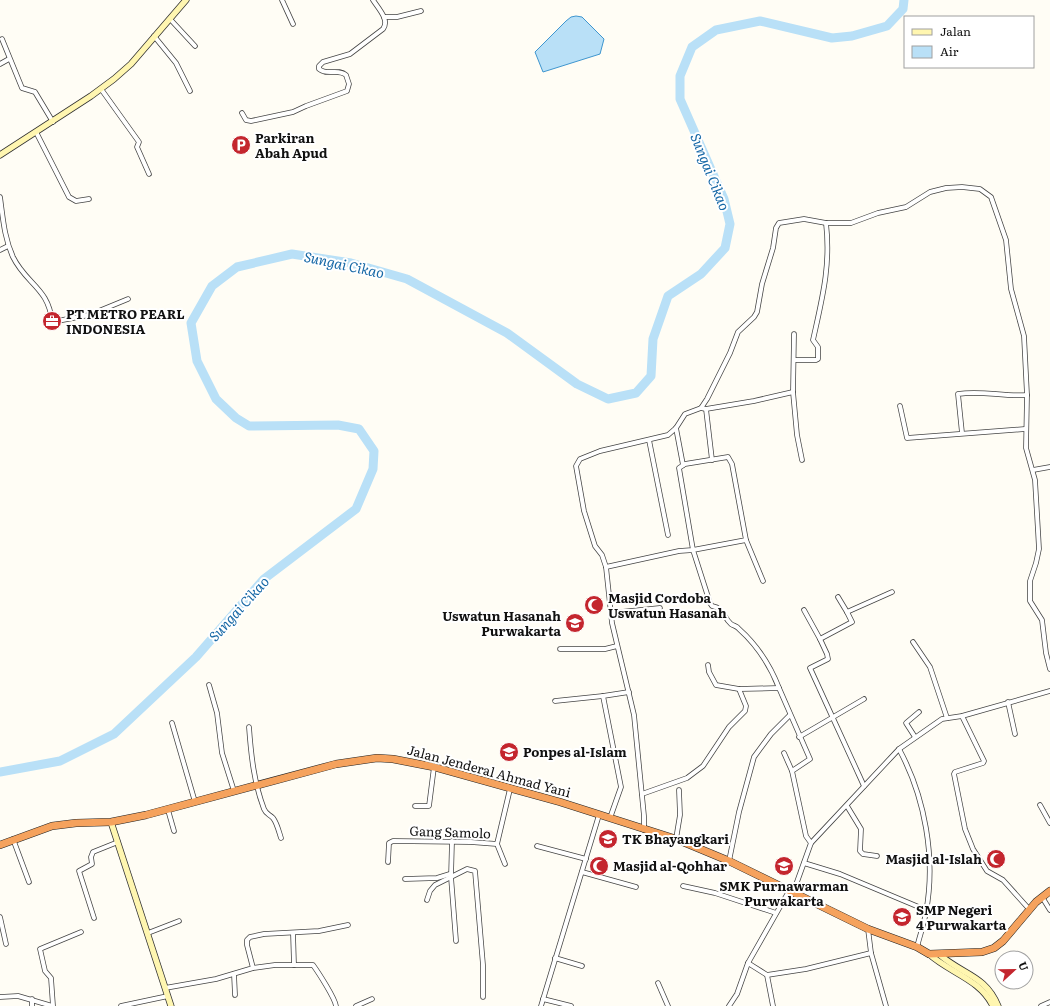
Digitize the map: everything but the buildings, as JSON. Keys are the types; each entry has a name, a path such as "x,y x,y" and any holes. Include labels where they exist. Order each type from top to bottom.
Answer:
{"highway":[{"name":"Jalan Jenderal Ahmad Yani","path":"0,845 52,826 76,822 111,822 168,810 234,791 364,758 393,759 434,767 560,802 598,818 610,818 676,839 729,862 868,929 917,947 929,954 940,955"},
{"path":"940,955 982,952 994,948 1003,941 1041,896 1050,891"}],"street":[{"path":"0,155 53,122 101,89 131,64 186,0"},
{"path":"282,0 293,24"},
{"path":"242,113 248,121 286,114 347,91 349,84 346,75 340,72 323,72 319,69 319,66 323,62 350,54 369,41 385,27 384,17 373,0"},
{"path":"384,17 397,17 421,11"},
{"path":"170,19 195,46"},
{"path":"154,36 176,63 190,91"},
{"path":"2,40 22,88 35,92 53,122"},
{"path":"0,64 9,59"},
{"path":"101,89 139,142 136,147 149,174"},
{"path":"36,132 69,197 76,201 88,199"},
{"path":"701,408 707,400 730,353 738,332 754,317 757,312 777,226 781,223 804,220 826,223 851,223 878,213 906,207 930,192 946,188 962,187 980,189 989,194 999,215 1006,240 1011,289 1024,336 1027,395 1025,429 1026,448 1033,470 1037,502 1039,549 1030,580 1030,601 1042,620 1046,653 1050,668"},
{"path":"0,197 4,230 8,246 17,264 47,298 52,322 89,315 128,298"},
{"path":"794,360 816,360 818,358 818,347 813,340 826,278 829,248 826,223"},
{"path":"0,250 8,246"},
{"path":"794,334 793,392 797,435 802,460"},
{"path":"644,830 636,729 629,692 617,646 611,612 606,567 602,555 595,546 584,511 578,479 577,462 584,457 600,451 668,435 676,428 685,414 701,408 706,409 754,401 793,392"},
{"path":"962,433 958,394 986,392 1010,397 1027,395"},
{"path":"900,406 906,438 1025,429"},
{"path":"706,409 712,460"},
{"path":"676,428 683,465 679,471 693,550 710,603 712,606 719,608 730,622 758,648 770,666 810,760 792,771"},
{"path":"649,440 668,536"},
{"path":"683,465 728,457 731,460 746,540 763,581"},
{"path":"1033,470 1050,467"},
{"path":"606,567 679,551 693,550 746,540"},
{"path":"847,612 892,592"},
{"path":"820,639 852,622 838,597"},
{"path":"611,612 660,608"},
{"path":"804,610 820,639 828,658 810,668 834,717 864,786"},
{"path":"913,642 930,668 947,718"},
{"path":"560,649 605,649 617,646"},
{"path":"708,665 715,684 739,689 779,688"},
{"path":"209,684 217,713 222,753 234,791"},
{"path":"642,794 687,778 703,766 729,727 745,711 746,706 739,689"},
{"path":"555,701 629,692"},
{"path":"729,1006 737,994 748,962 776,913 791,892 804,863 810,843 822,829 847,806 878,769 899,749 937,721 962,716 1008,702 1050,693"},
{"path":"603,696 621,787 610,818"},
{"path":"799,737 864,699"},
{"path":"1008,702 1015,734"},
{"path":"915,737 906,723 919,712"},
{"path":"729,862 739,812 754,757 771,734 790,715"},
{"path":"962,716 984,761 983,763 955,772 954,774 965,829 973,849 987,871 1003,880 1029,909"},
{"path":"172,723 195,802"},
{"path":"249,727 252,759 264,810 266,814 273,819 281,838"},
{"path":"899,749 907,766 927,829 928,860 926,910 917,947"},
{"path":"784,753 792,771 806,836 810,843"},
{"path":"415,806 430,806 434,767"},
{"name":"Gang Samolo","path":"388,862 391,841 452,841 497,844 510,789"},
{"path":"676,839 680,815 679,790"},
{"path":"1040,805 1050,823"},
{"path":"847,806 861,829 860,851 863,854 877,856"},
{"path":"168,810 174,831"},
{"path":"541,1006 598,818"},
{"path":"111,822 171,1006"},
{"path":"13,839 29,882"},
{"path":"452,841 450,876 456,941"},
{"path":"94,918 79,871 92,864 91,857 93,852 118,842"},
{"path":"497,844 504,864"},
{"path":"537,846 586,859"},
{"path":"804,863 840,874 926,910"},
{"path":"427,900 432,888 450,876 467,868 475,871 477,876 483,964 483,997"},
{"path":"582,872 636,887"},
{"path":"404,880 450,876"},
{"path":"683,886 715,893 776,913"},
{"path":"1041,896 1050,910"},
{"path":"0,917 6,944"},
{"path":"148,932 178,921"},
{"path":"253,968 247,945 247,940 250,937 264,934 335,929 348,925"},
{"path":"868,929 872,953 886,1006"},
{"path":"1,997 18,996 52,1006 51,978 45,972 40,949 81,932"},
{"path":"293,933 294,965"},
{"path":"748,962 767,974 806,969 872,953"},
{"name":"Jalan Jenderal Ahmad Yani","path":"929,954 945,967 987,986 998,1006"},
{"name":"Jalan Jenderal Ahmad Yani","path":"940,955 976,981 993,1006"},
{"path":"555,958 582,966"},
{"path":"165,988 275,964 313,965 333,996 336,1006"},
{"path":"234,974 235,995"},
{"path":"767,974 773,1006"},
{"path":"658,983 668,1006"},
{"path":"120,1006 168,996"},
{"path":"32,999 32,1006"},
{"path":"356,1006 372,999"},
{"path":"543,999 571,1006"},
{"path":"1041,1006 1050,1002"}],"water":[{"path":"571,17 582,17 604,39 600,54 543,72 535,52 566,21"}],"waterway":[{"name":"Sungai Cikao","path":"0,772 60,761 114,734 196,657 264,579 356,509 373,469 374,451 359,429 338,425 249,426 236,418 216,399 197,361 191,323 212,286 237,267 292,254 351,263 407,279 507,333 577,384 608,399 636,393 651,376 653,339 668,296 701,274 725,248 730,224 724,199 680,99 680,76 692,47 716,30 760,21 832,38 852,36 887,26 903,9 904,0"}],"place":[{"name":"Parkiran Abah Apud","path":"241,145"},
{"name":"PT METRO PEARL INDONESIA","path":"52,321"},
{"name":"Masjid Cordoba Uswatun Hasanah","path":"594,605"},
{"name":"Uswatun Hasanah Purwakarta","path":"575,623"},
{"name":"Ponpes al-Islam","path":"509,752"},
{"name":"TK Bhayangkari","path":"608,839"},
{"name":"Masjid al-Islah","path":"996,859"},
{"name":"Masjid al-Qohhar","path":"599,866"},
{"name":"SMK Purnawarman Purwakarta","path":"784,866"},
{"name":"SMP Negeri 4 Purwakarta","path":"902,917"}]}
